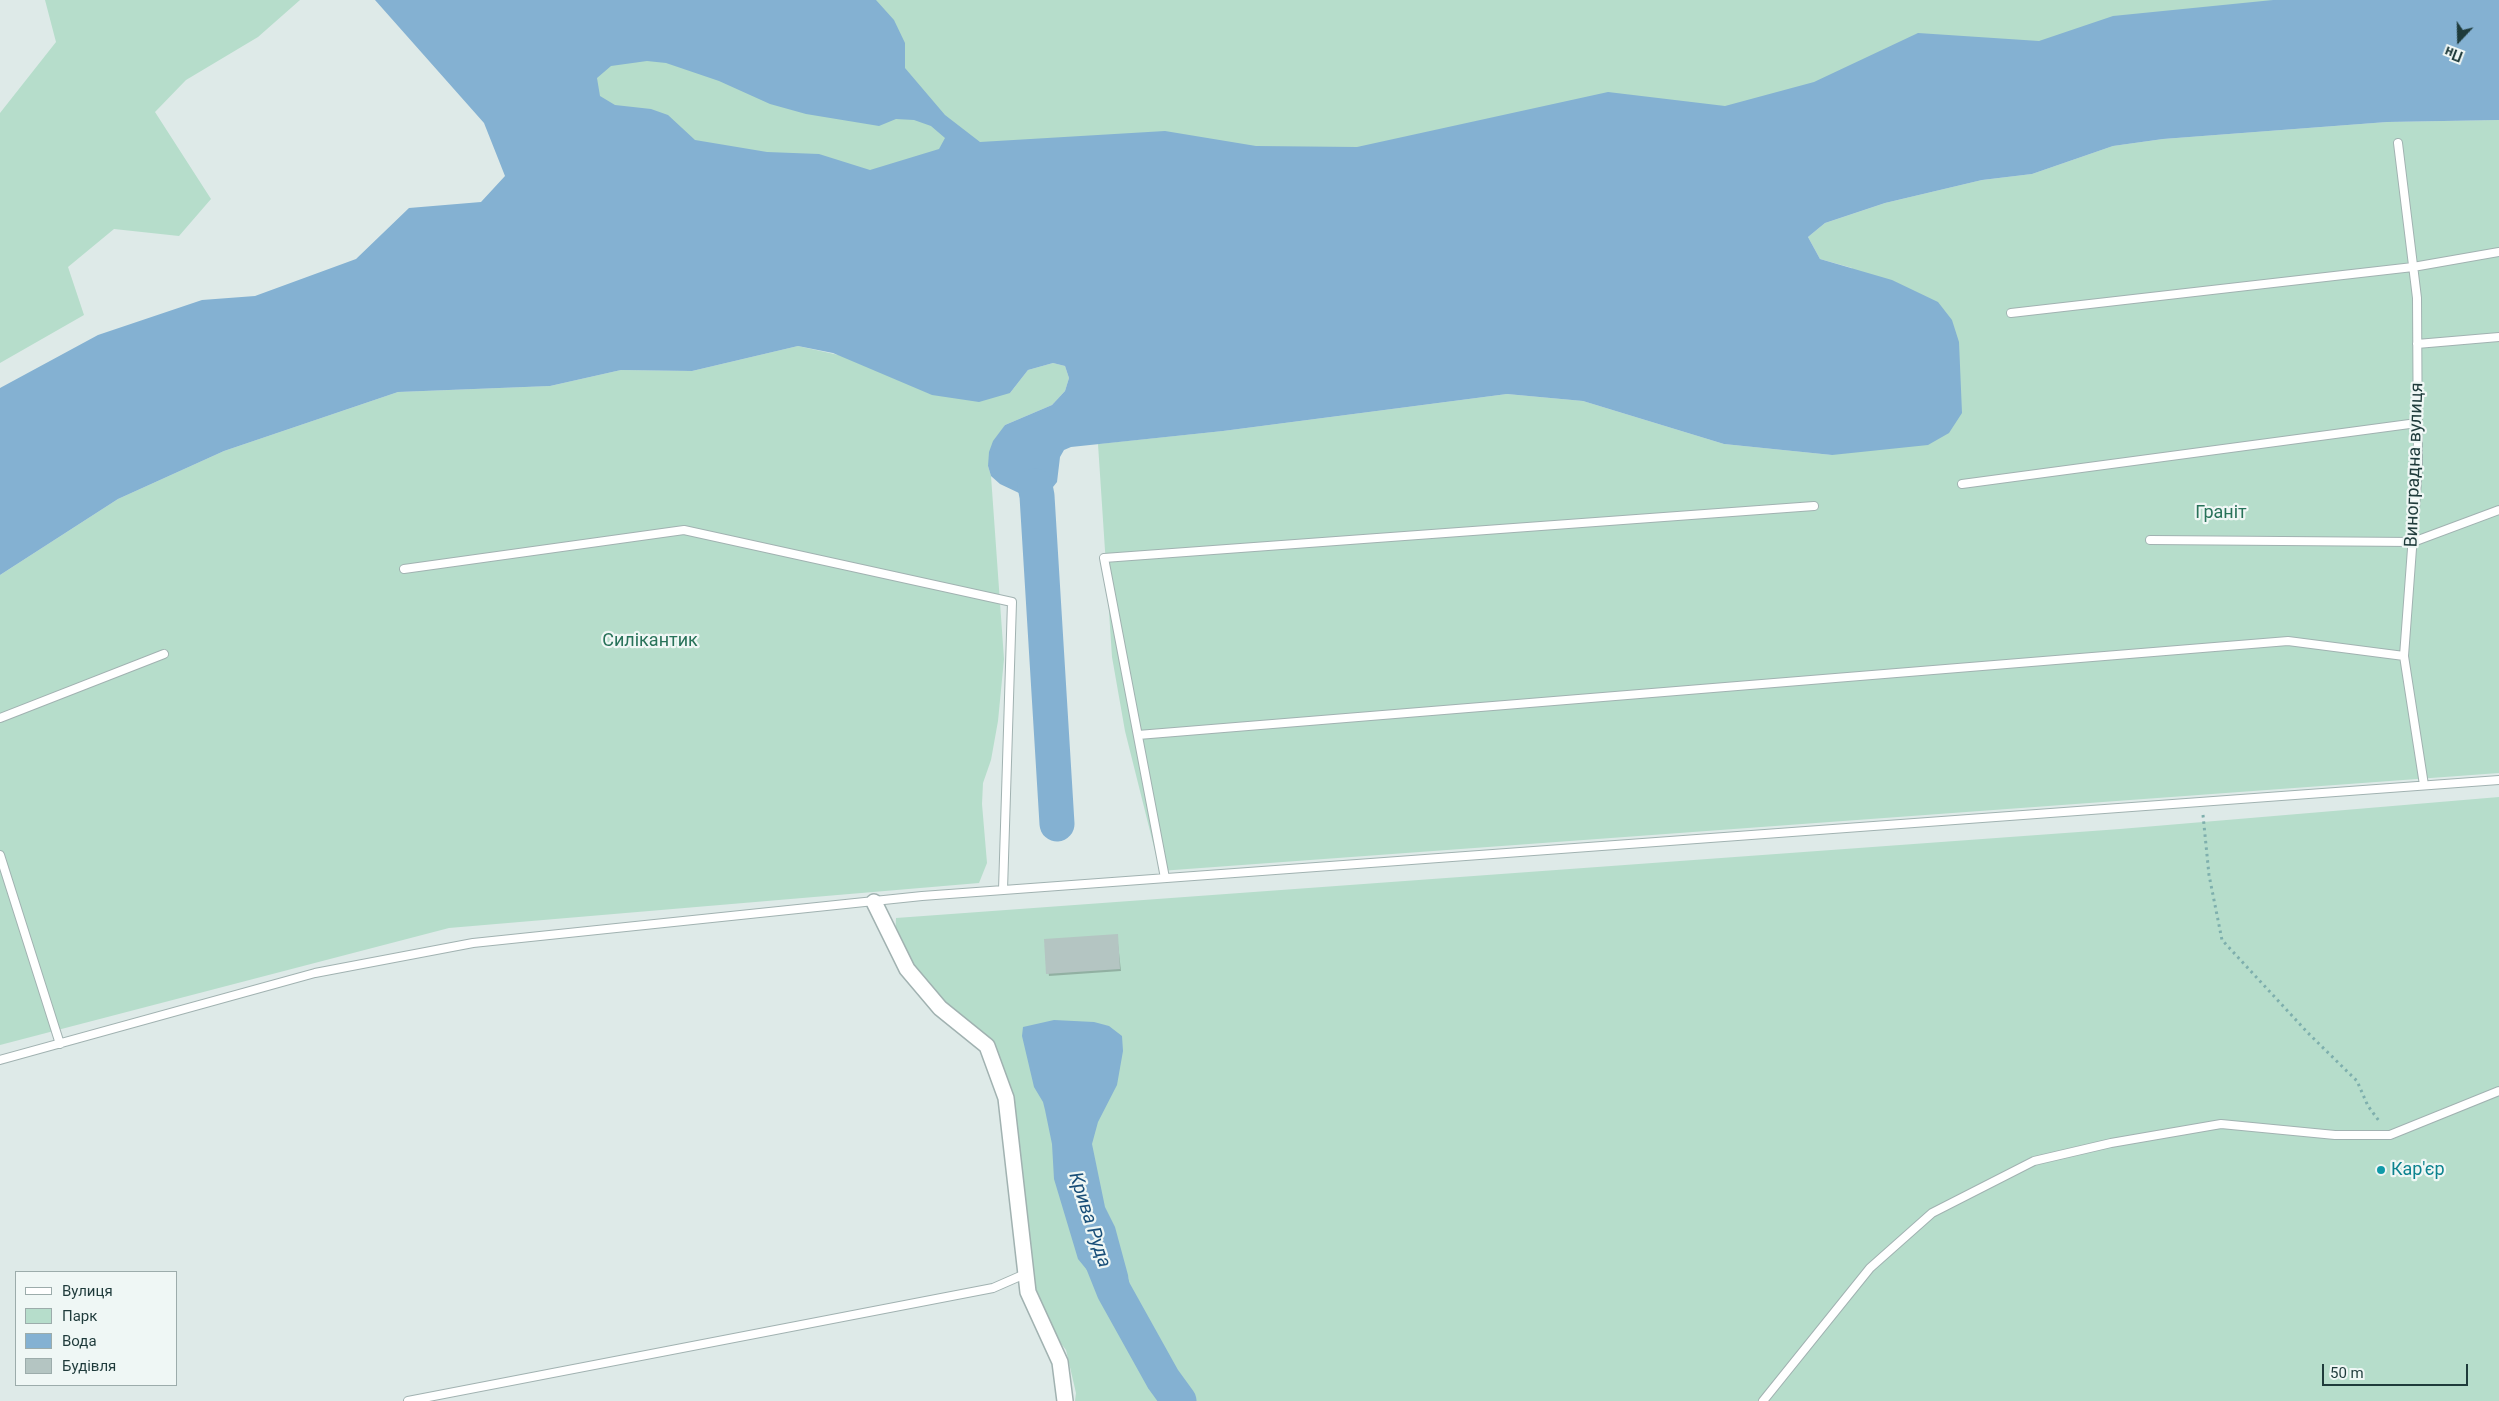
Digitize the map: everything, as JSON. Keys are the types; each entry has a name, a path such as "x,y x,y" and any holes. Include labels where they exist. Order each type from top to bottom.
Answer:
{"street":[{"path":"874,902 907,969 940,1008 987,1046 1006,1098 1028,1292 1060,1362 1065,1401"}],"lane":[{"name":"Виноградна вулиця","path":"2398,143 2417,298 2417,423 2413,542 2404,656 2424,785"},
{"path":"2011,314 2413,267 2499,252"},
{"path":"2417,344 2499,337"},
{"path":"1962,484 2417,423"},
{"path":"1165,878 1104,558 1814,506"},
{"path":"2150,540 2413,542 2499,510"},
{"path":"404,569 684,530 1012,602 1003,890"},
{"path":"1138,734 2288,641 2404,656"},
{"path":"0,718 164,654"},
{"path":"0,1060 315,973 474,943 1003,890 2499,780"},
{"path":"0,855 60,1044"},
{"path":"1763,1401 1877,1262 1932,1213 2034,1161 2110,1143 2221,1124 2336,1135 2390,1135 2499,1091"},
{"path":"408,1401 992,1288 1025,1274"}],"path":[{"path":"2201,802 2209,875 2222,940 2308,1033 2357,1081 2368,1106 2390,1135"}],"green space":[{"path":"45,0 300,0 258,37 186,80 155,112 211,199 179,236 114,229 68,267 84,315 0,363 0,113 56,42"},
{"path":"453,0 2273,0 2158,60 806,314"},
{"name":"Граніт","path":"2499,120 2499,773 1160,871 1125,731 1112,657 1098,444 1223,431 1507,394 1583,401 1724,444 1832,455 1852,268 1820,259 1808,237 1825,223 1885,203 1982,180 2032,174 2113,146 2163,139 2387,122"},
{"name":"Силікантик","path":"798,346 1010,393 1028,370 1053,363 1065,366 1069,378 1065,391 1052,405 1005,425 988,466 991,476 1004,659 998,721 991,760 983,783 982,804 987,863 979,883 449,928 0,1045 0,575 118,499 224,451 398,392 550,386 621,370 692,371"},
{"path":"2499,797 2499,1401 1075,1401 1076,1393 1066,1350 1032,1306 1002,1093 982,1054 918,974 895,939 896,918 2120,829"}],"water":[{"path":"375,0 876,0 894,20 905,43 905,68 945,115 980,142 1165,131 1256,146 1357,147 1608,92 1725,106 1814,82 1918,33 2039,41 2113,16 2273,0 2499,0 2499,120 2387,122 2163,139 2113,146 2032,174 1982,180 1885,203 1825,223 1808,237 1820,259 1892,280 1938,302 1952,320 1959,342 1962,413 1949,433 1928,445 1832,455 1724,444 1583,401 1507,394 1223,431 1071,447 1064,450 1060,457 1057,482 1049,492 1037,496 1019,493 1000,484 991,476 988,466 989,452 993,441 1005,425 1052,405 1065,391 1069,378 1065,366 1053,363 1028,370 1010,393 979,402 932,395 833,353 798,346 692,371 621,370 550,386 398,392 224,451 118,499 0,575 0,388 98,335 202,300 255,296 356,259 409,208 481,202 505,176 484,123","holes":["647,61 666,63 719,81 770,104 806,114 879,126 896,119 914,120 931,126 945,138 939,149 870,170 819,154 767,152 695,140 668,115 651,109 615,105 600,96 597,78 611,66"]},
{"path":"1054,1020 1094,1022 1109,1026 1122,1036 1123,1051 1117,1085 1098,1122 1092,1144 1105,1207 1115,1227 1128,1275 1129,1283 1124,1289 1114,1291 1100,1286 1078,1259 1054,1179 1052,1144 1045,1110 1043,1102 1034,1087 1022,1036 1023,1027"}],"building":[{"path":"1118,934 1120,969 1046,974 1044,939"}],"waterway":[{"path":"1035,486 1057,824"},
{"name":"Крива Руда","path":"1096,1246 1114,1291 1163,1379 1179,1401"}],"place":[{"name":"Кар'єр","path":"2381,1170"}]}
